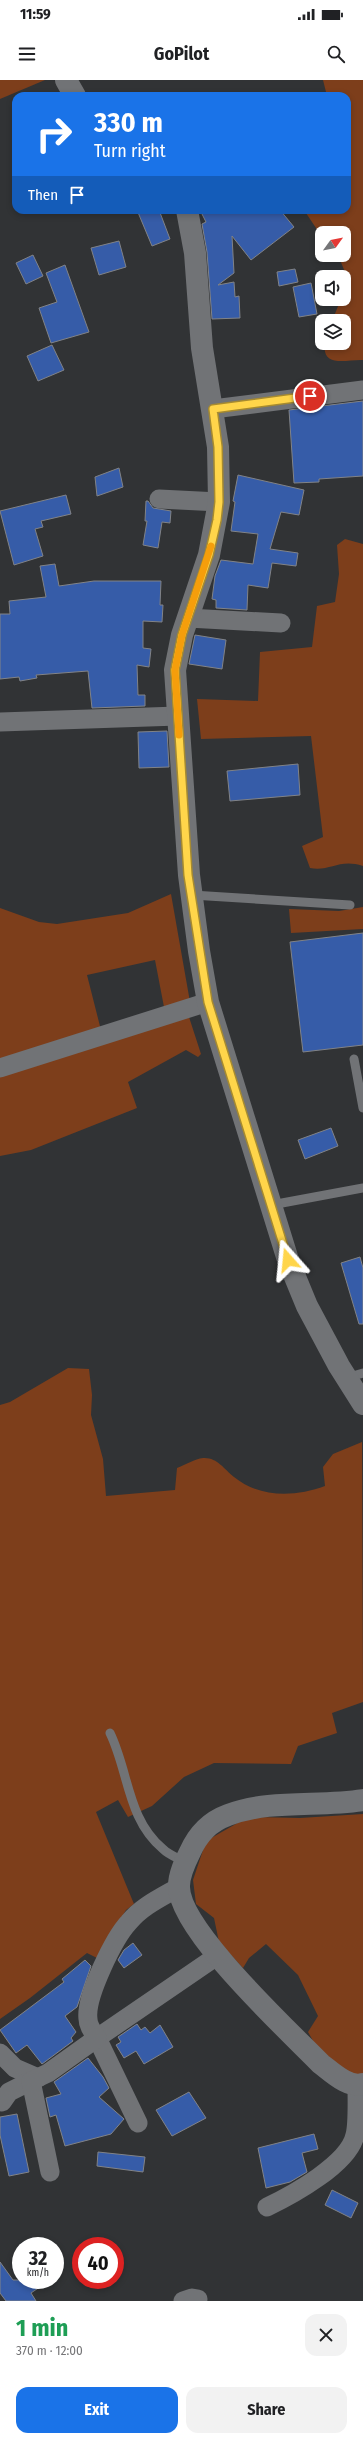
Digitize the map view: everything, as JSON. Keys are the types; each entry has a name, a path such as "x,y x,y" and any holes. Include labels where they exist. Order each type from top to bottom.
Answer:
{"street":[{"path":"66,80 74,92"},
{"path":"188,214 195,252 195,283 202,348 218,447 219,502 209,555 182,635 175,670 188,875 208,1002 288,1260 307,1306 355,1375 363,1404"},
{"path":"213,409 363,390"},
{"path":"159,499 219,502"},
{"path":"188,618 281,623"},
{"path":"0,722 178,716"},
{"path":"0,1068 208,1002"},
{"path":"267,2207 306,2187 351,2147 356,2134 360,2085 339,2078 321,2064 217,1956 185,1908 179,1887 185,1862 196,1840 210,1824 227,1815 248,1809 363,1800"},
{"path":"138,2123 88,2019 88,2007 109,1953 129,1921 151,1903 179,1887"},
{"path":"2,2102 10,2092 35,2080 217,1956"},
{"path":"0,2053 15,2068 35,2080 50,2172"}],"lane":[{"path":"192,895 350,905"},
{"path":"354,1059 363,1108"},
{"path":"272,1208 282,1203 363,1188"},
{"path":"110,1733 117,1748 132,1803 140,1822 164,1850 185,1862"}],"shaded area":[{"path":"0,80 45,80 17,92 12,92 12,94 0,99"},
{"path":"323,80 363,80 363,360 337,361 331,360 327,356 325,350 351,350 351,314 335,314 338,306 351,306 351,270 344,270 341,262 351,262 351,226 315,226 307,214 351,214 351,92 326,92"},
{"path":"345,539 363,544 363,866 355,864 341,864 317,869 310,868 302,846 323,837 311,736 201,739 197,699 258,701 260,652 312,647 317,606 335,602 339,574 337,545"},
{"path":"171,894 190,1002 164,1007 155,960 87,975 103,1038 189,1017 201,1054 198,1057 186,1050 128,1082 137,1108 31,1150 0,1156 0,908 39,922 57,924 128,913"},
{"path":"363,907 363,929 291,933 289,909 339,911"},
{"path":"68,1368 89,1369 92,1395 91,1415 103,1459 106,1496 175,1490 177,1468 203,1458 216,1461 234,1477 255,1489 278,1494 290,1494 314,1490 325,1486 323,1467 333,1454 362,1442 363,1702 332,1713 337,1733 298,1746 291,1764 214,1763 184,1777 152,1806 128,1817 118,1800 96,1812 134,1904 126,1910 97,1958 87,1953 30,1998 0,2019 0,1405 10,1402"},
{"path":"363,1814 363,2075 350,2077 325,2062 308,2032 318,2016 298,1975 266,1944 249,1958 243,1968 219,1942 214,1918 196,1904 193,1880 206,1841 248,1817 300,1818"}],"building":[{"path":"139,214 161,214 170,239 152,246"},
{"path":"202,214 283,214 294,227 251,260 232,236 234,273 218,285 234,282 235,297 239,296 240,318 212,319 207,252 202,224 206,222"},
{"path":"119,241 126,267 99,275 91,248"},
{"path":"33,255 43,276 26,284 16,263"},
{"path":"65,265 89,332 51,343 39,308 57,302 46,273"},
{"path":"295,269 298,282 279,286 277,272"},
{"path":"311,283 317,314 299,317 293,287"},
{"path":"52,345 64,370 38,381 27,356"},
{"path":"363,401 363,476 319,479 319,482 294,483 289,410"},
{"path":"119,468 123,487 97,496 95,477"},
{"path":"238,475 304,490 299,515 281,512 270,549 298,553 296,566 272,563 268,588 248,585 247,610 216,608 216,600 212,599 215,576 221,560 253,564 258,534 231,531 235,502 233,501"},
{"path":"66,495 71,514 41,521 43,527 35,529 43,556 14,565 0,511"},
{"path":"146,501 148,501 153,508 171,511 170,523 162,522 158,548 143,545 147,521 145,521"},
{"path":"55,564 59,586 94,581 161,581 160,605 163,605 162,622 143,621 143,648 151,649 149,667 137,665 138,695 145,695 145,706 92,708 88,671 36,675 37,678 20,681 19,677 0,679 0,614 10,614 9,601 46,597 40,566"},
{"path":"195,635 226,640 222,669 189,664"},
{"path":"167,731 169,767 139,768 138,732"},
{"path":"298,764 300,795 230,801 227,771"},
{"path":"363,933 363,1045 303,1052 290,942"},
{"path":"331,1128 338,1146 305,1159 298,1140"},
{"path":"360,1257 363,1268 363,1324 359,1324 341,1263"},
{"path":"133,1943 142,1955 124,1968 118,1960 124,1950"},
{"path":"85,1960 91,1966 77,2007 65,2016 76,2032 71,2038 73,2041 42,2064 27,2045 16,2053 0,2030 64,1982 62,1979"},
{"path":"137,2024 141,2030 145,2027 150,2033 160,2025 173,2047 144,2064 136,2051 124,2058 116,2045 121,2042 118,2037"},
{"path":"88,2058 103,2077 109,2088 99,2097 124,2119 111,2134 65,2146 56,2115 50,2117 46,2098 61,2094 54,2082"},
{"path":"189,2092 206,2118 172,2136 156,2110"},
{"path":"17,2114 29,2172 9,2176 0,2135 0,2117"},
{"path":"314,2134 318,2149 302,2153 307,2172 290,2182 266,2188 258,2148"},
{"path":"98,2152 145,2157 143,2172 97,2166"},
{"path":"332,2190 358,2203 351,2218 325,2205"},
{"path":"0,2262 12,2279 12,2289 37,2289 31,2293 36,2301 6,2301 0,2293"}],"slow traffic":[{"path":"179,735 175,670 182,635 211,546"}],"route":[{"path":"288,1260 208,1002 199,951 196,918 188,875 185,806 175,670 182,635 209,555 217,520 219,502 218,447 213,409 284,398 310,396"}]}
